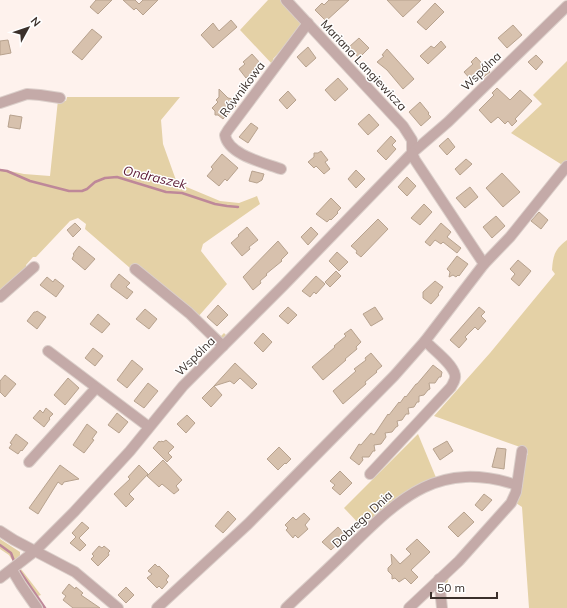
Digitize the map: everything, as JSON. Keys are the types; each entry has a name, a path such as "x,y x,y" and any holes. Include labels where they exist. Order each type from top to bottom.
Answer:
{"street":[{"name":"Mariana Langiewicza","path":"286,0 403,126 412,140 412,152"},
{"name":"Wspólna","path":"0,578 35,551 111,473 183,386 284,285 412,152 448,122 567,6"},
{"name":"Równikowa","path":"281,169 249,158 240,153 228,142 225,135 308,23"},
{"path":"0,104 27,94 60,98"},
{"path":"412,152 415,160 484,264"},
{"path":"157,608 248,524 394,376 425,341 484,264 510,237 567,166"},
{"path":"0,297 34,267"},
{"path":"135,269 189,313 223,346"},
{"path":"370,474 451,387 455,380 455,374 452,367 425,341"},
{"path":"48,351 149,427"},
{"path":"29,462 96,388"},
{"path":"409,608 459,561 511,503 516,492 522,451"},
{"name":"Dobrego Dnia","path":"286,608 380,517 415,491 438,482 463,477 493,479 516,485"},
{"path":"0,530 14,540 75,572 118,608"},
{"path":"12,570 37,608"},
{"path":"439,580 442,608"}],"shaded area":[{"path":"268,0 282,0 300,22 300,27 273,59 273,65 240,30"},
{"path":"567,61 567,162 564,166 511,133 542,104 533,95"},
{"path":"67,97 180,97 161,120 163,144 177,183 220,201 239,203 257,196 260,204 203,244 201,251 227,284 197,318 221,336 224,333 227,336 223,340 133,265 130,268 85,229 86,224 78,218 70,221 36,257 33,257 26,265 26,272 0,294 0,169 24,174 50,176 58,100 66,101"},
{"path":"567,240 567,608 529,608 522,507 516,503 449,577 444,595 444,581 515,502 523,461 528,454 520,447 434,416 490,353 555,274 552,270 554,256 557,249"},
{"path":"418,434 437,480 363,528 344,508"},
{"path":"0,539 20,552 20,556 14,563 9,555 0,549"},
{"path":"21,569 41,595 35,597 18,575"}],"building":[{"path":"96,0 112,0 98,14 90,7"},
{"path":"123,0 135,0 139,4 143,0 158,0 143,15 136,8 134,10"},
{"path":"329,0 349,0 326,21 315,10 322,3 324,5"},
{"path":"387,0 421,0 403,17"},
{"path":"435,3 444,12 426,30 417,22"},
{"path":"231,20 237,27 213,48 201,35 213,23 219,31"},
{"path":"513,25 522,35 507,48 498,38"},
{"path":"92,29 102,37 82,60 72,52"},
{"path":"359,38 369,48 359,58 349,47"},
{"path":"8,40 11,53 0,55 0,41"},
{"path":"441,41 446,47 428,64 420,56 431,46 434,48"},
{"path":"308,47 316,58 306,67 297,57"},
{"path":"387,49 414,79 403,89 387,70 377,62 384,56 382,55"},
{"path":"252,54 261,64 246,78 239,69 245,64 243,62"},
{"path":"536,55 543,62 536,70 528,62"},
{"path":"476,57 490,72 482,78 479,74 472,81 464,72 473,64 471,62"},
{"path":"338,78 348,89 335,101 325,90"},
{"path":"497,88 510,100 520,90 532,101 515,119 517,121 512,126 508,121 505,124 498,117 491,123 479,110 494,95 492,93"},
{"path":"219,89 228,98 232,99 232,102 236,106 223,119 218,115 215,115 215,111 212,108 218,102 216,100 219,97"},
{"path":"288,91 296,100 287,109 279,100"},
{"path":"420,102 431,117 421,126 409,112"},
{"path":"369,114 379,125 368,135 358,124"},
{"path":"10,115 22,117 20,129 8,127"},
{"path":"251,123 258,128 248,143 239,137"},
{"path":"391,136 396,141 392,145 396,149 386,160 377,151"},
{"path":"448,138 455,147 447,155 439,146"},
{"path":"321,151 328,160 325,162 330,169 324,174 316,166 314,168 308,162 314,157 314,153"},
{"path":"222,154 238,168 227,181 225,179 219,186 207,176 213,169 211,167"},
{"path":"466,159 472,164 460,175 455,169"},
{"path":"356,170 365,179 356,188 348,179"},
{"path":"252,171 264,174 262,180 257,183 249,181"},
{"path":"502,173 520,192 503,207 486,188"},
{"path":"407,177 416,186 407,196 398,187"},
{"path":"470,187 478,197 465,208 456,198"},
{"path":"331,198 341,208 331,220 330,219 327,222 316,214"},
{"path":"424,204 432,212 420,225 411,218"},
{"path":"539,212 548,220 541,229 531,221"},
{"path":"496,216 505,226 492,238 483,227"},
{"path":"378,219 388,229 361,257 351,246"},
{"path":"75,223 81,229 73,237 67,230"},
{"path":"441,223 451,232 447,237 461,248 457,253 443,242 441,244 435,240 430,246 425,242"},
{"path":"247,227 258,240 249,247 250,249 242,256 231,243"},
{"path":"311,227 318,234 308,245 301,237"},
{"path":"278,241 288,253 281,260 282,261 266,274 267,275 260,281 261,283 253,290 243,277"},
{"path":"79,246 95,259 85,270 72,259 73,254"},
{"path":"337,252 348,262 339,271 329,261"},
{"path":"457,256 468,264 459,276 458,275 456,277 453,275 449,277 450,272 447,269"},
{"path":"518,260 531,271 519,286 511,279 515,274 510,269"},
{"path":"336,271 341,276 330,287 325,282"},
{"path":"119,274 130,283 126,287 133,292 127,299 111,287 111,284"},
{"path":"316,276 325,284 316,294 314,292 310,297 302,291"},
{"path":"47,277 53,282 55,279 64,286 56,297 40,285"},
{"path":"435,281 443,287 438,294 439,295 431,304 423,298 423,292"},
{"path":"218,305 228,315 217,326 207,317"},
{"path":"288,307 297,315 288,324 279,316"},
{"path":"375,307 383,319 371,326 363,314"},
{"path":"479,307 485,312 481,316 486,321 478,330 475,327 465,337 467,339 459,348 450,340"},
{"path":"145,309 157,319 149,329 136,319"},
{"path":"37,311 46,317 37,329 27,321 34,312"},
{"path":"98,314 110,324 102,333 90,324"},
{"path":"351,329 361,342 356,347 357,349 345,359 346,360 323,380 312,367 335,347 334,346 346,336 344,334"},
{"path":"263,333 272,342 263,352 254,343"},
{"path":"93,348 103,356 95,366 85,358"},
{"path":"371,353 382,366 365,382 366,384 343,404 333,391 356,371 354,369 366,360 365,358"},
{"path":"132,360 143,369 127,388 117,380"},
{"path":"235,363 257,384 252,389 240,378 234,384 230,381 214,386"},
{"path":"433,365 442,372 441,377 439,377 435,383 429,383 430,389 424,395 419,396 419,402 417,402 414,407 408,408 409,414 406,414 402,420 397,421 398,426 392,432 385,433 386,437 381,444 374,445 375,451 373,451 369,457 362,457 363,460 359,465 350,458 359,444 361,445 371,433 374,435 388,414 389,415 405,396 406,397"},
{"path":"5,375 16,384 5,397 0,392 0,381"},
{"path":"68,378 79,388 65,405 54,395"},
{"path":"148,383 158,391 144,408 134,401"},
{"path":"214,386 222,395 211,407 202,398"},
{"path":"46,408 53,414 44,427 33,418 40,410 43,413"},
{"path":"117,413 128,422 119,433 108,425"},
{"path":"187,415 195,423 186,433 177,424"},
{"path":"87,424 97,432 92,439 94,440 84,453 73,445"},
{"path":"16,434 28,443 18,454 9,448 12,444 10,443"},
{"path":"166,440 174,447 168,453 172,457 167,462 153,448 159,441 163,442"},
{"path":"447,441 453,451 440,460 433,449"},
{"path":"279,447 291,459 278,470 267,459"},
{"path":"497,448 506,449 504,469 492,467"},
{"path":"163,460 182,480 176,486 179,490 174,494 162,484 159,487 147,476"},
{"path":"60,465 79,479 64,482 62,485 58,482 38,514 29,508"},
{"path":"139,465 148,474 129,494 134,499 126,507 114,494 130,479 128,477"},
{"path":"340,471 352,483 340,495 332,488 335,485 330,481"},
{"path":"484,494 492,500 482,511 475,505"},
{"path":"228,511 236,519 223,533 215,526"},
{"path":"464,512 474,522 458,537 448,527"},
{"path":"304,513 310,519 305,525 308,529 298,538 295,535 293,538 286,530 288,528 285,525 293,517 296,520"},
{"path":"82,522 89,528 79,538 86,545 80,551 70,543 76,537 72,533"},
{"path":"338,527 346,536 331,550 322,542"},
{"path":"417,539 430,552 411,570 418,577 411,584 405,578 399,582 395,578 392,579 392,575 388,571 388,568 392,564 391,554 400,564 411,554 406,549"},
{"path":"99,546 102,548 104,546 110,551 108,553 109,555 98,566 91,559 94,556 92,554"},
{"path":"155,564 169,576 166,580 168,582 162,589 159,586 157,588 147,578 152,574 148,571"},
{"path":"69,584 75,589 76,587 83,593 81,595 100,608 73,608 63,600 66,596 62,593"},
{"path":"126,587 134,595 126,603 118,595"}],"waterway":[{"name":"Ondraszek","path":"0,170 7,171 30,181 69,191 82,191 87,189 95,182 105,178 117,177 166,192 182,193 215,204 238,207"},
{"path":"0,545 11,553 14,561"},
{"path":"19,570 45,608"}]}
